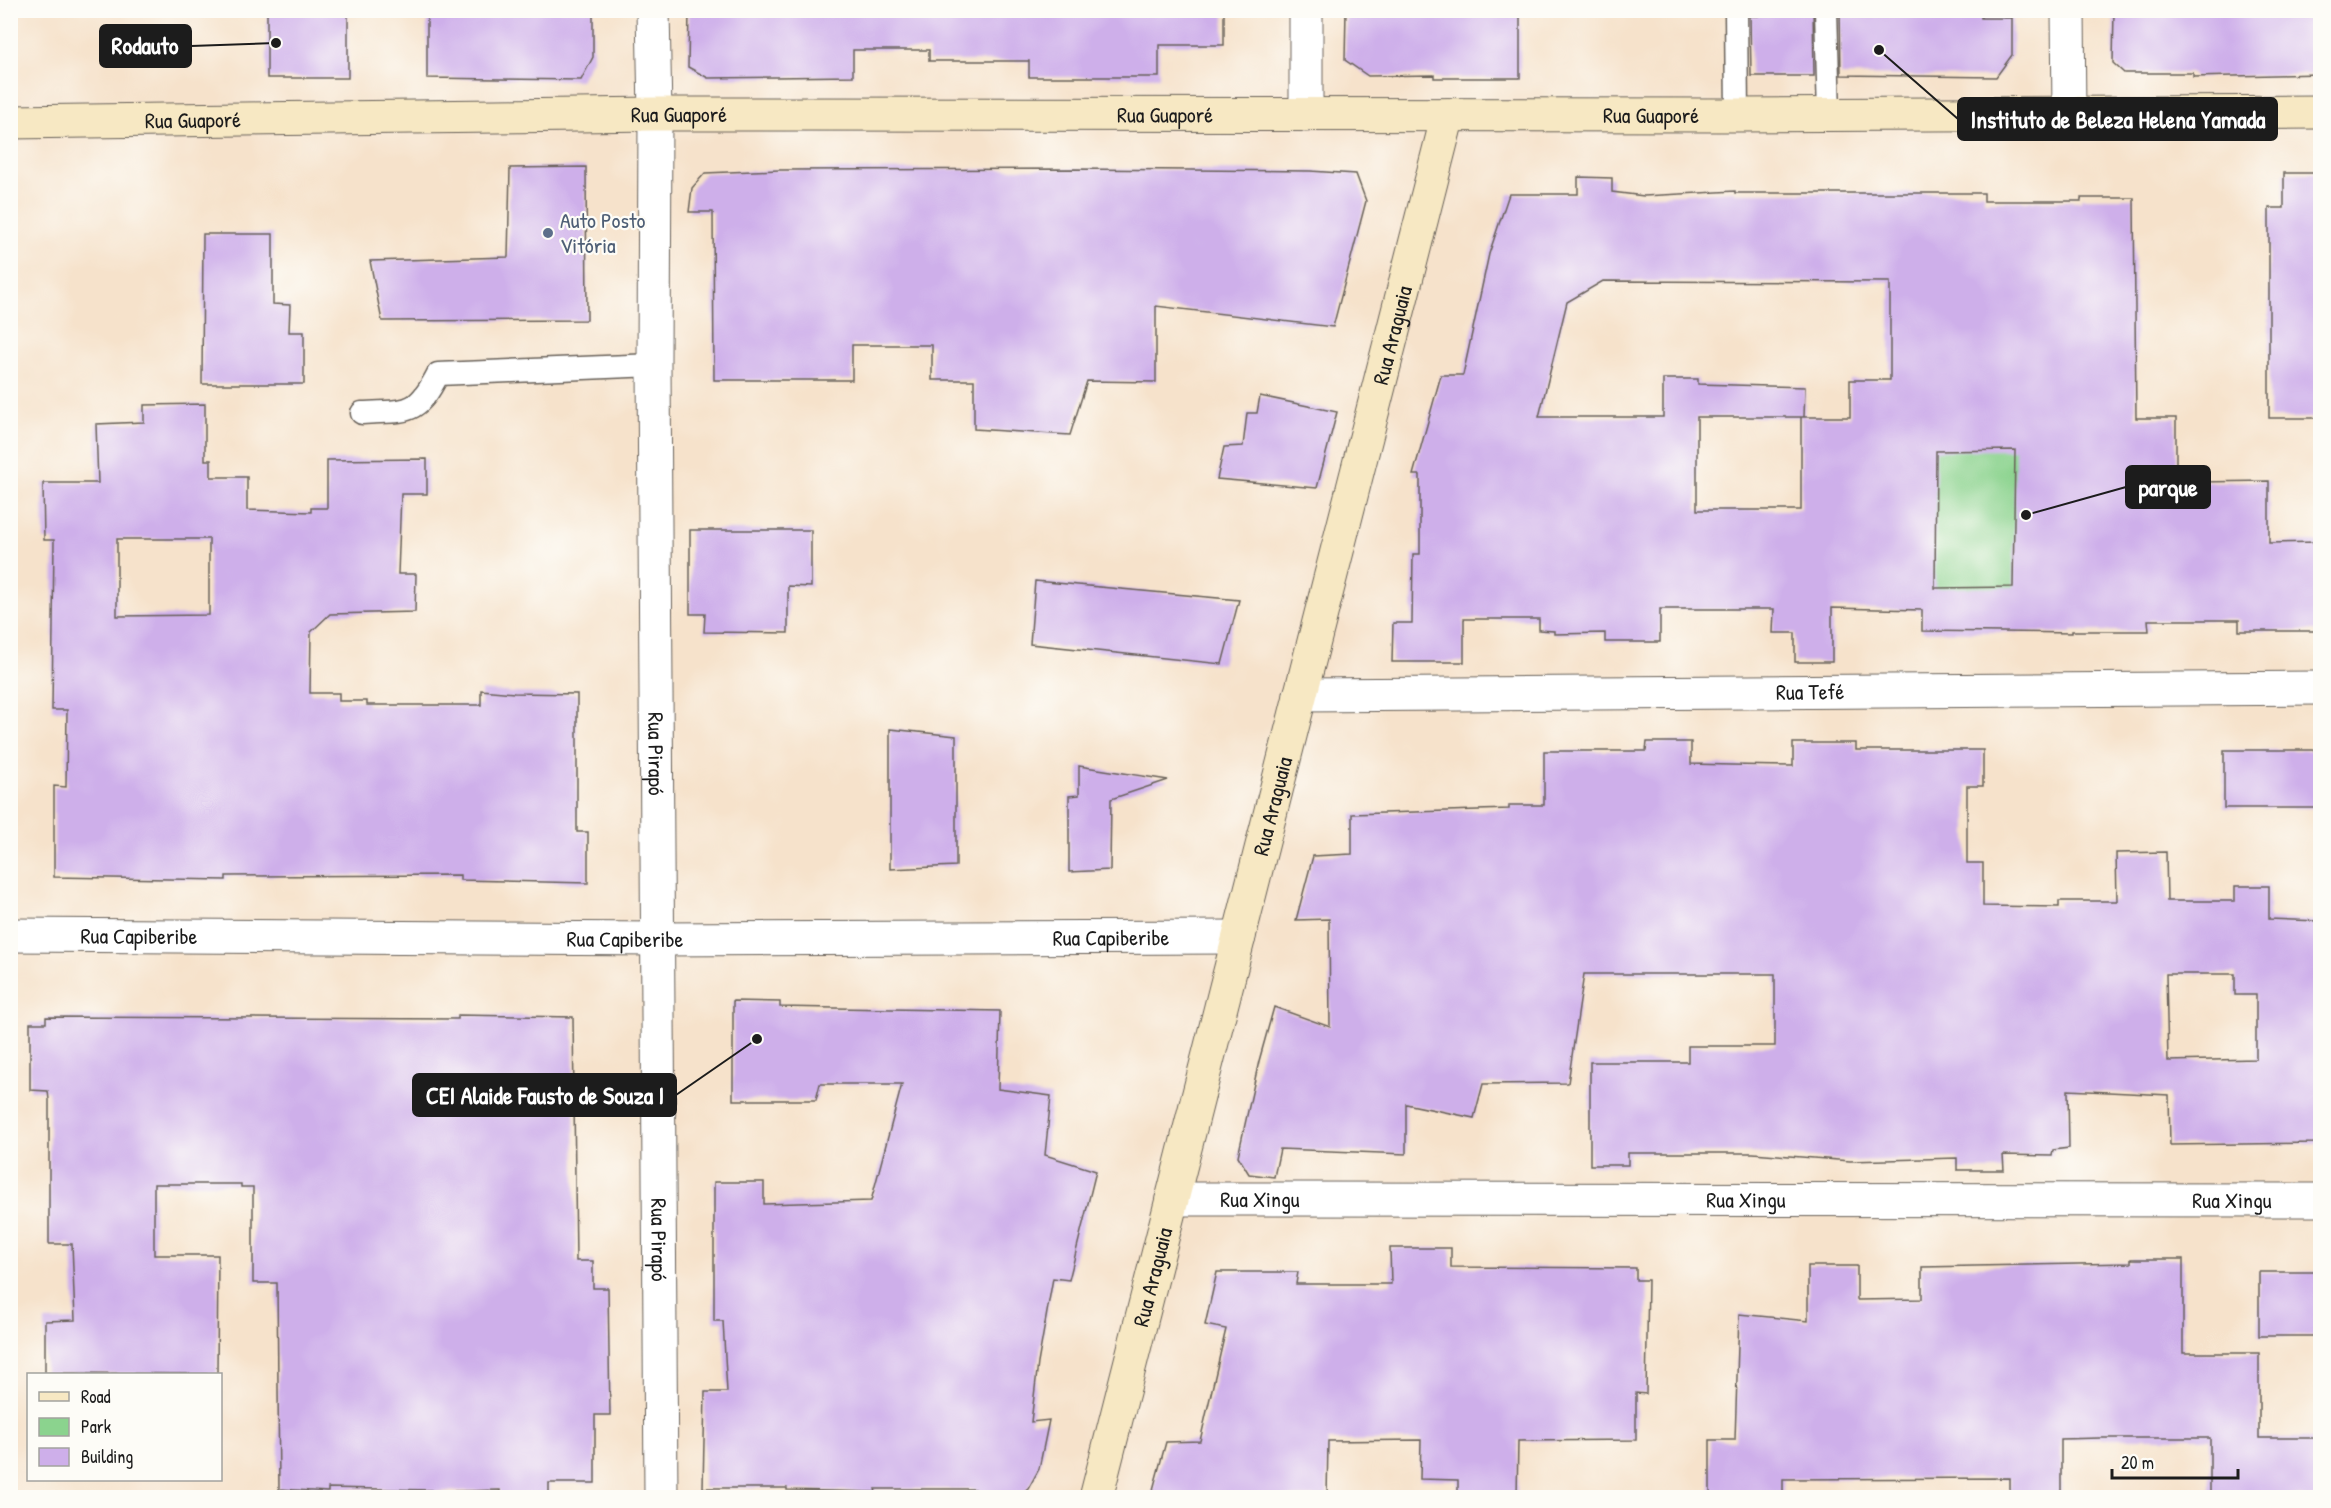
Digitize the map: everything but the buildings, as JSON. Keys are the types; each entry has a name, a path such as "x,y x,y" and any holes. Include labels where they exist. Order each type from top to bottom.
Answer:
{"street":[{"name":"Rua Pirapó","path":"653,10 660,1497"},
{"path":"1306,10 1306,115"},
{"path":"2068,10 2069,113"},
{"name":"Rua Guaporé","path":"10,122 655,114 1737,115 2320,112"},
{"name":"Rua Araguaia","path":"1096,1497 1448,115"},
{"name":"Rua Tefé","path":"1300,695 2320,688"},
{"name":"Rua Capiberibe","path":"10,935 657,939 1239,936"},
{"name":"Rua Xingu","path":"1172,1199 2320,1200"}],"lane":[{"path":"1736,10 1737,115"},
{"path":"1826,10 1829,114"},
{"path":"362,413 403,411 419,404 438,374 654,365"}],"green space":[{"path":"1902,422 2147,429 2144,613 1909,600"}],"place":[{"name":"Rodauto","path":"276,43"},
{"name":"Instituto de Beleza Helena Yamada","path":"1879,50"},
{"name":"Auto Posto Vitória","path":"548,233"},
{"name":"parque","path":"2026,515"},
{"name":"CEI Alaide Fausto de Souza I","path":"757,1039"}]}
